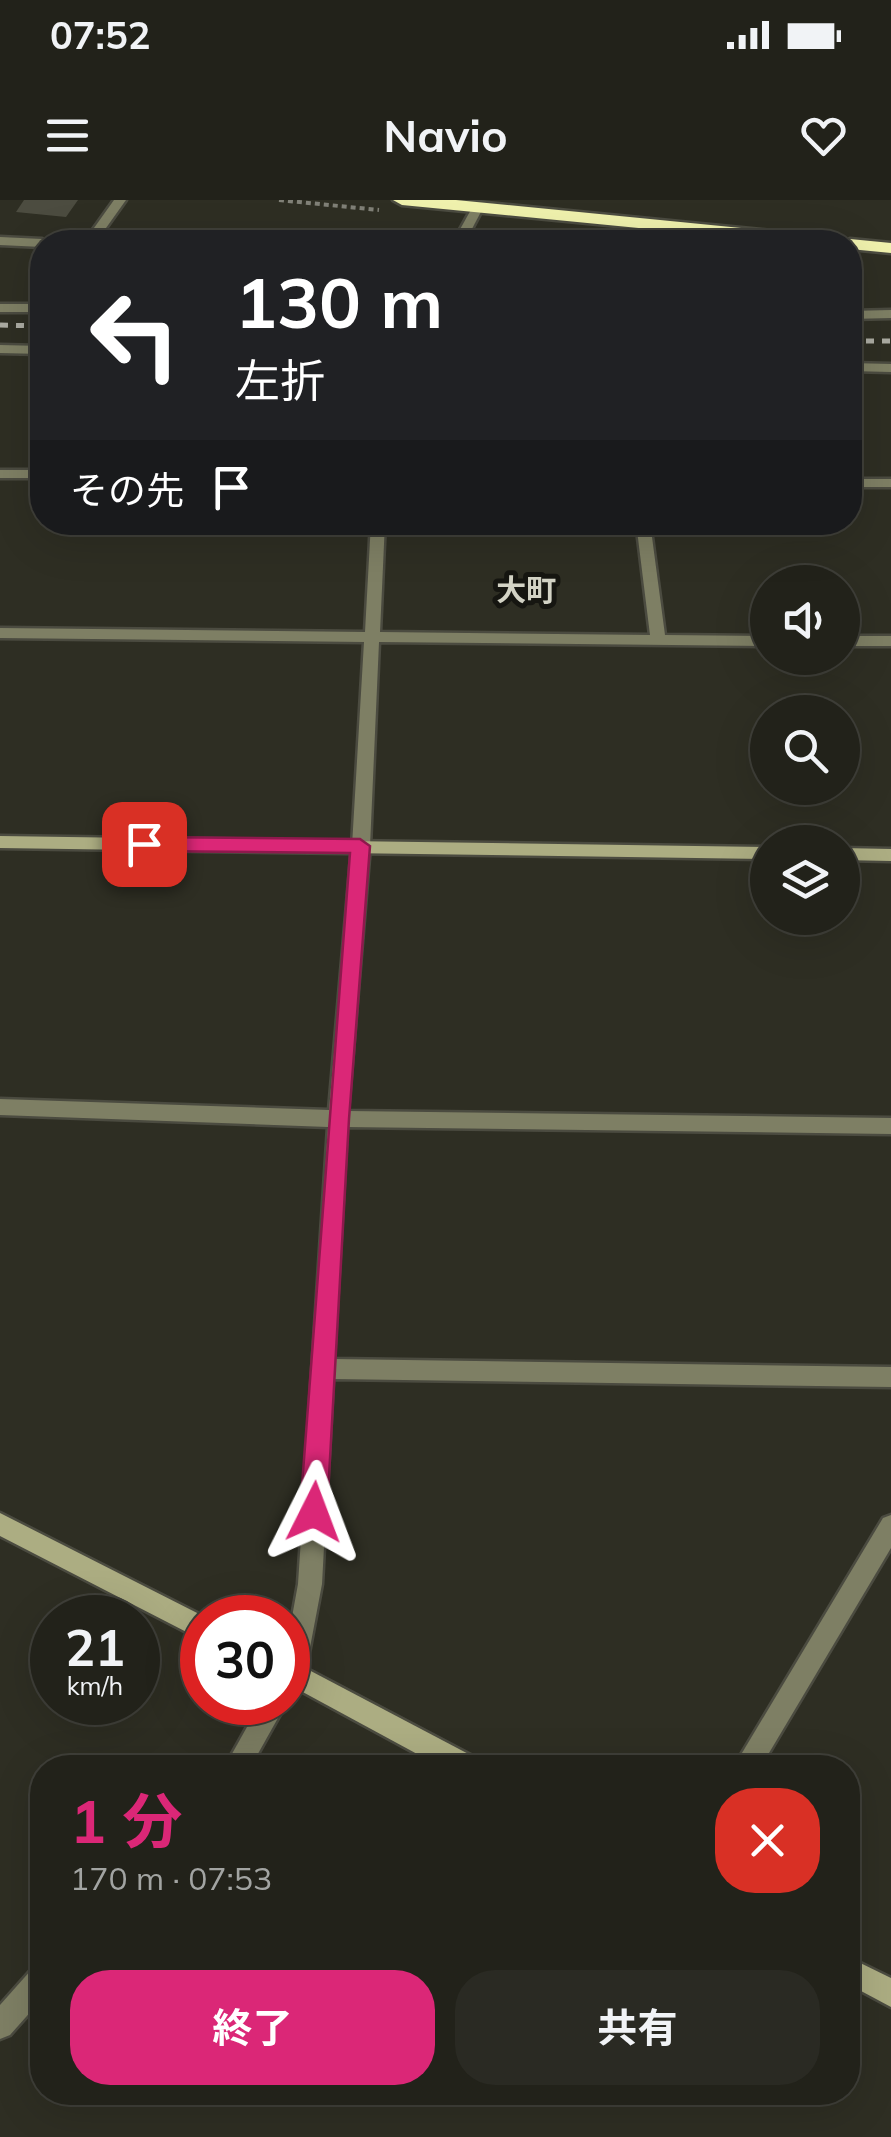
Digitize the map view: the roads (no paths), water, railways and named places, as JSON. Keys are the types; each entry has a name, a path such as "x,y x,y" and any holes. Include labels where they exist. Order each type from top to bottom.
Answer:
{"highway":[{"path":"402,200 481,204 722,230"},
{"path":"862,245 891,248"}],"street":[{"path":"99,230 120,200"},
{"path":"466,230 481,204"},
{"path":"0,241 30,242"},
{"path":"0,308 30,308"},
{"path":"862,314 891,314"},
{"path":"0,349 30,350"},
{"path":"862,367 891,368"},
{"path":"0,474 30,474"},
{"path":"862,482 891,483"},
{"path":"307,1595 360,846 377,535"},
{"path":"645,535 658,640"},
{"path":"0,633 750,640"},
{"path":"860,641 891,641"},
{"path":"0,842 750,853"},
{"path":"860,854 891,855"},
{"path":"0,1107 338,1119 891,1126"},
{"path":"321,1369 891,1376"},
{"path":"0,1524 180,1617"},
{"path":"753,1755 891,1526"},
{"path":"310,1687 444,1755"},
{"path":"244,1755 261,1725"},
{"path":"860,1976 891,1993"},
{"path":"0,2025 30,1992"}],"railway":[{"path":"0,325 30,326"},
{"path":"862,341 891,341"}],"district":[{"name":"大町","path":"526,591"}]}
